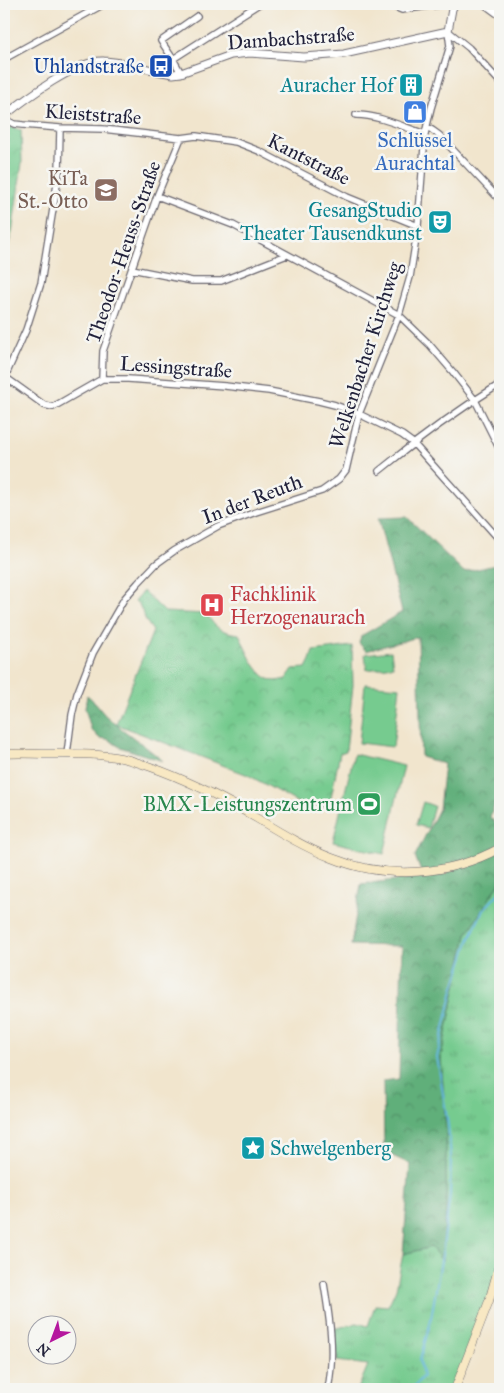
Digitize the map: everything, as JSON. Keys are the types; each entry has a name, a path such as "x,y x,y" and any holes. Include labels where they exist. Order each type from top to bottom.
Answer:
{"main road":[{"path":"7,754 104,755 137,762 168,773 203,789 305,846 333,858 377,870 407,873 430,871 453,867 500,849"},
{"path":"455,1389 489,1301 500,1262"}],"street":[{"path":"4,59 104,4"},
{"path":"173,58 259,4"},
{"path":"387,4 402,10 451,4"},
{"name":"Welkenbacher Kirchweg","path":"339,480 346,470 359,414 399,315 410,277 418,226 425,134 450,46 448,31 452,9 455,4"},
{"path":"485,4 500,15"},
{"path":"181,73 161,41 197,16"},
{"path":"448,31 469,48 500,82"},
{"name":"Dambachstraße","path":"4,118 38,91 85,64 94,61 118,62 162,72 181,73 231,55 250,53 304,56 344,54 448,31"},
{"path":"356,115 376,117 425,134"},
{"name":"Kleiststraße","path":"4,118 14,124 103,129 181,138"},
{"path":"427,127 438,135 500,200"},
{"path":"4,378 26,330 41,283 59,172 60,128"},
{"name":"Kantstraße","path":"181,138 196,136 236,142 259,151 347,197 418,226"},
{"name":"Theodor-Heuss-Straße","path":"102,379 103,351 157,196 181,138"},
{"path":"157,196 233,225 399,315 435,351 474,400 500,450"},
{"path":"132,270 192,281 221,281 287,255"},
{"name":"Lessingstraße","path":"4,378 44,405 54,407 102,379 185,383 269,391 318,400 359,414 413,442 499,538"},
{"path":"379,471 413,442 500,384"},
{"name":"In der Reuth","path":"67,754 77,694 93,653 124,600 156,564 174,551 218,526 322,491 339,480"},
{"path":"324,1284 331,1328 331,1374 328,1389"}],"green space":[{"path":"9,127 21,130 22,163 12,233 4,261 4,128"},
{"path":"407,517 464,572 500,564 500,789 490,817 500,828 500,882 467,934 441,1057 446,1133 446,1207 442,1261 431,1247 403,1254 410,1164 384,1152 383,1081 399,1079 402,946 351,945 361,884 423,877 415,856 439,809 444,764 421,757 418,637 366,651 359,643 361,636 402,612 378,518"},
{"path":"143,591 165,612 207,614 220,629 239,634 259,672 272,681 286,679 293,669 306,668 313,651 352,646 353,685 346,751 340,753 330,802 323,807 302,805 248,775 116,724 153,631 146,621 139,604 135,601"},
{"path":"391,651 393,666 367,670 365,654"},
{"path":"365,684 400,687 393,747 359,743"},
{"path":"87,695 106,716 163,761 120,747 107,739 99,738 91,729 85,708"},
{"name":"BMX-Leistungszentrum","path":"354,754 404,766 384,854 333,842"},
{"path":"423,802 434,806 428,828 416,825"},
{"path":"500,882 500,1268 454,1389 358,1389 368,1365 337,1361 334,1329 357,1323 368,1326 375,1305 388,1306 396,1289 403,1254 431,1247 442,1260 446,1207 446,1133 441,1057 467,934"}],"waterway":[{"path":"412,1389 423,1376 420,1359 430,1324 450,1194 451,1157 448,1125 437,1057 453,990 470,938 483,910 500,892"}],"place":[{"name":"Uhlandstraße","path":"161,66"},
{"name":"Auracher Hof","path":"411,85"},
{"name":"Schlüssel Aurachtal","path":"415,112"},
{"name":"KiTa St.-Otto","path":"106,190"},
{"name":"GesangStudio Theater Tausendkunst","path":"440,222"},
{"name":"Fachklinik Herzogenaurach","path":"212,605"},
{"name":"BMX-Leistungszentrum","path":"369,804"},
{"name":"Schwelgenberg","path":"253,1148"}]}
